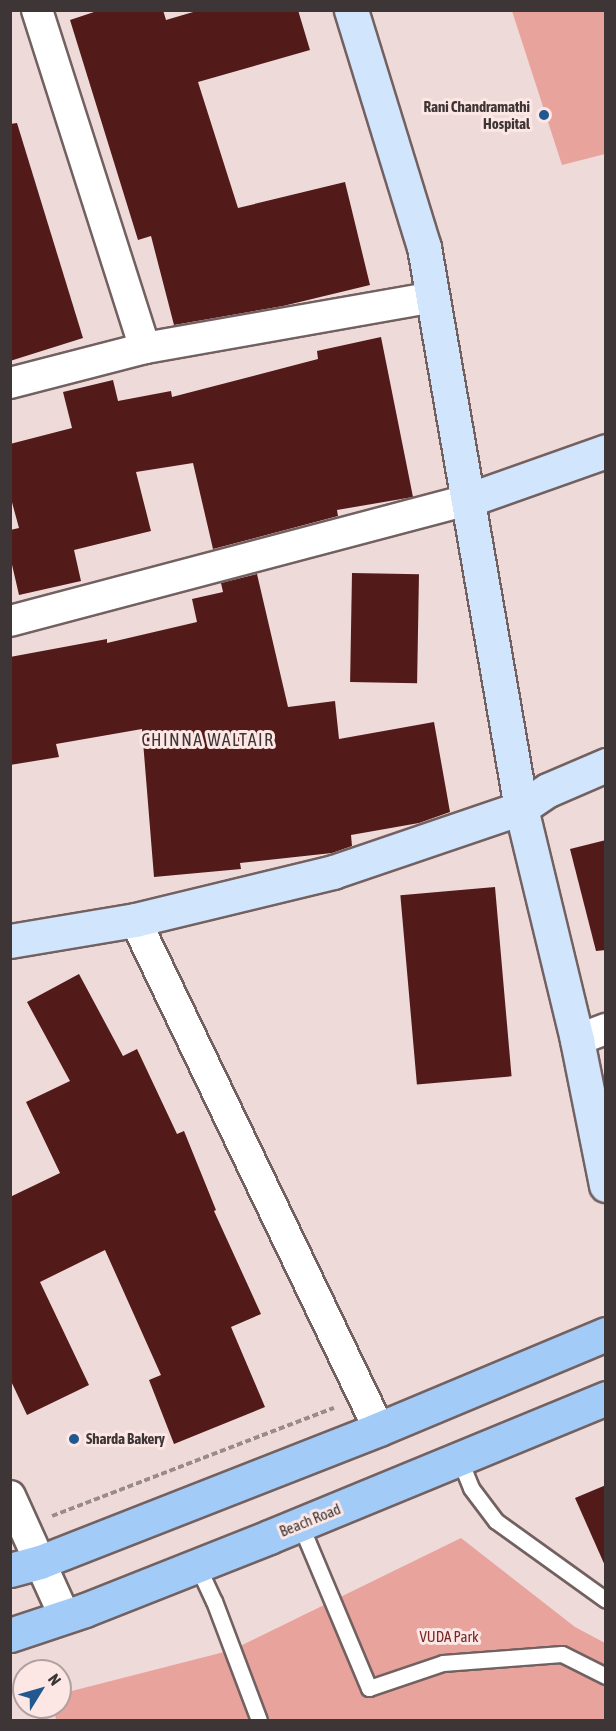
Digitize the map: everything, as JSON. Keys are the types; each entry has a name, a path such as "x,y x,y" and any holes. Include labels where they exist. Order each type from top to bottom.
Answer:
{"main road":[{"path":"25,1566 379,1429 606,1334"},
{"name":"Beach Road","path":"10,1635 65,1617 198,1565 606,1398"}],"street":[{"path":"37,10 145,348"},
{"path":"351,10 424,247 520,808 591,1035 606,1185"},
{"path":"10,383 145,348 434,297"},
{"path":"10,621 468,500 606,451"},
{"path":"10,941 135,920 333,872 520,808 548,790 606,765"},
{"path":"135,920 379,1429"},
{"path":"10,1496 25,1566 65,1617"}],"lane":[{"path":"459,1458 471,1488 496,1521 606,1600"},
{"path":"300,1524 369,1688 443,1663 562,1654 606,1676"},
{"path":"198,1565 259,1720"}],"green space":[{"path":"512,11 605,11 605,154 562,165"},
{"name":"VUDA Park","path":"461,1538 575,1627 605,1643 605,1720 56,1720 72,1719 72,1691 232,1650"}],"building":[{"path":"100,10 163,10 166,20 200,10 298,10 310,50 198,82 238,208 345,182 370,285 283,306 174,325 151,236 138,240 70,20"},
{"path":"17,123 83,338 10,361 10,124"},
{"path":"381,337 413,497 337,510 338,516 213,549 193,463 136,472 151,531 74,550 81,581 19,595 10,556 10,530 19,528 10,495 10,444 72,428 63,392 113,380 118,401 171,391 172,397 318,359 317,351"},
{"path":"352,573 419,574 417,683 350,682"},
{"path":"257,574 288,707 335,701 339,739 434,722 450,812 419,823 351,835 352,846 332,853 240,863 241,869 154,877 142,729 56,744 59,757 10,765 10,657 107,639 107,643 197,622 192,599 223,592 221,583"},
{"path":"606,840 606,950 596,951 570,849"},
{"path":"495,887 512,1076 417,1085 400,895"},
{"path":"79,974 123,1056 137,1049 177,1134 184,1131 216,1210 214,1211 261,1314 231,1327 265,1407 174,1444 149,1380 161,1375 105,1250 40,1282 89,1385 27,1415 10,1379 10,1197 60,1173 26,1102 70,1081 27,1002"},
{"path":"606,1485 606,1568 575,1498"}],"place":[{"name":"Rani Chandramathi Hospital","path":"544,115"},
{"name":"Sharda Bakery","path":"74,1439"}],"district":[{"name":"CHINNA WALTAIR","path":"208,740"}]}
